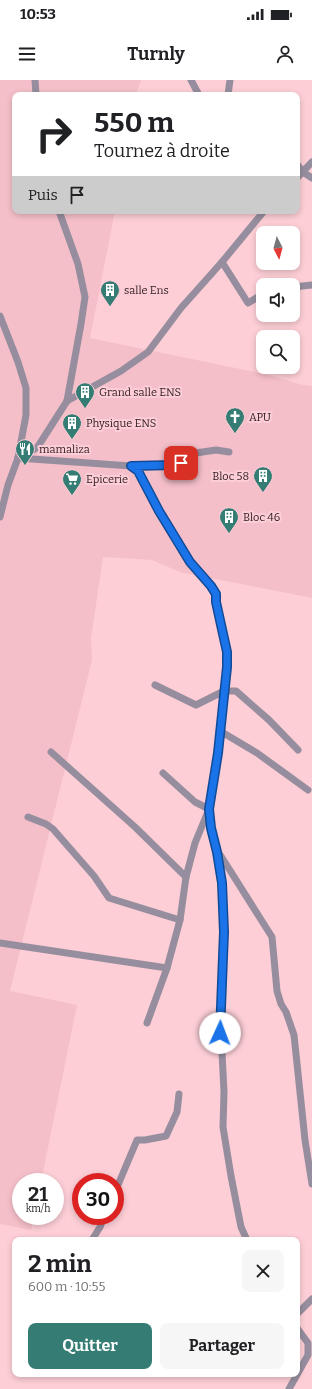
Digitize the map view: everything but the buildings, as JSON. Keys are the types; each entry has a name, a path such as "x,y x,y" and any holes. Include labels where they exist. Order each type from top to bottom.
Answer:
{"street":[{"path":"35,80 36,92"},
{"path":"191,80 197,92"},
{"path":"228,92 230,80"},
{"path":"300,175 312,162"},
{"path":"300,167 312,178"},
{"path":"18,458 37,448 67,400 81,324 85,297 78,264 60,214"},
{"path":"67,400 121,371 148,352 181,308 222,262 262,214"},
{"path":"222,262 248,303 256,298"},
{"path":"300,286 312,285"},
{"path":"0,316 18,362 26,388 26,414 18,458 4,484 0,517"},
{"path":"18,458 131,466 174,465 181,463 189,454 216,450 229,452"},
{"path":"131,466 138,471 159,511 183,550 216,594 216,602 227,652 227,667 218,753 209,809 195,844 186,877 180,920 166,968 147,1023"},
{"path":"155,685 196,705 224,691 236,691 269,720 298,750"},
{"path":"220,731 257,753 308,790"},
{"path":"52,752 136,827 186,877"},
{"path":"163,774 195,802 209,809"},
{"path":"209,809 211,828 222,883 224,932 220,1033 224,1092 223,1127 230,1176 241,1227 246,1237"},
{"path":"28,817 46,824 52,829 94,876 109,898 180,920"},
{"path":"217,852 272,937 277,991 294,1035 305,1140 312,1184"},
{"path":"0,943 166,968"},
{"path":"123,1173 137,1140 166,1136 176,1112 179,1094"},
{"path":"94,1237 101,1225"},
{"path":"300,1311 312,1299"},
{"path":"300,1332 308,1343 308,1355 300,1369"},
{"path":"289,1389 296,1377"}],"shaded area":[{"path":"0,80 141,80 137,92 12,92 12,214 114,214 90,338 256,372 256,374 269,375 303,385 312,386 312,598 180,572 152,560 103,557 91,638 92,660 10,991 77,1005 43,1173 12,1173 12,1225 32,1225 31,1230 0,1224"}],"place":[{"name":"salle Ens","path":"110,307"},
{"name":"Grand salle ENS","path":"85,409"},
{"name":"APU","path":"235,434"},
{"name":"Physique ENS","path":"72,440"},
{"name":"mamaliza","path":"25,466"},
{"name":"Bloc 58","path":"263,493"},
{"name":"Epicerie","path":"72,496"},
{"name":"Bloc 46","path":"229,534"}],"route":[{"path":"181,463 174,465 131,466 138,471 159,511 190,562 216,594 216,602 227,652 227,667 218,753 209,809 211,828 222,883 224,932 220,1033"}]}
